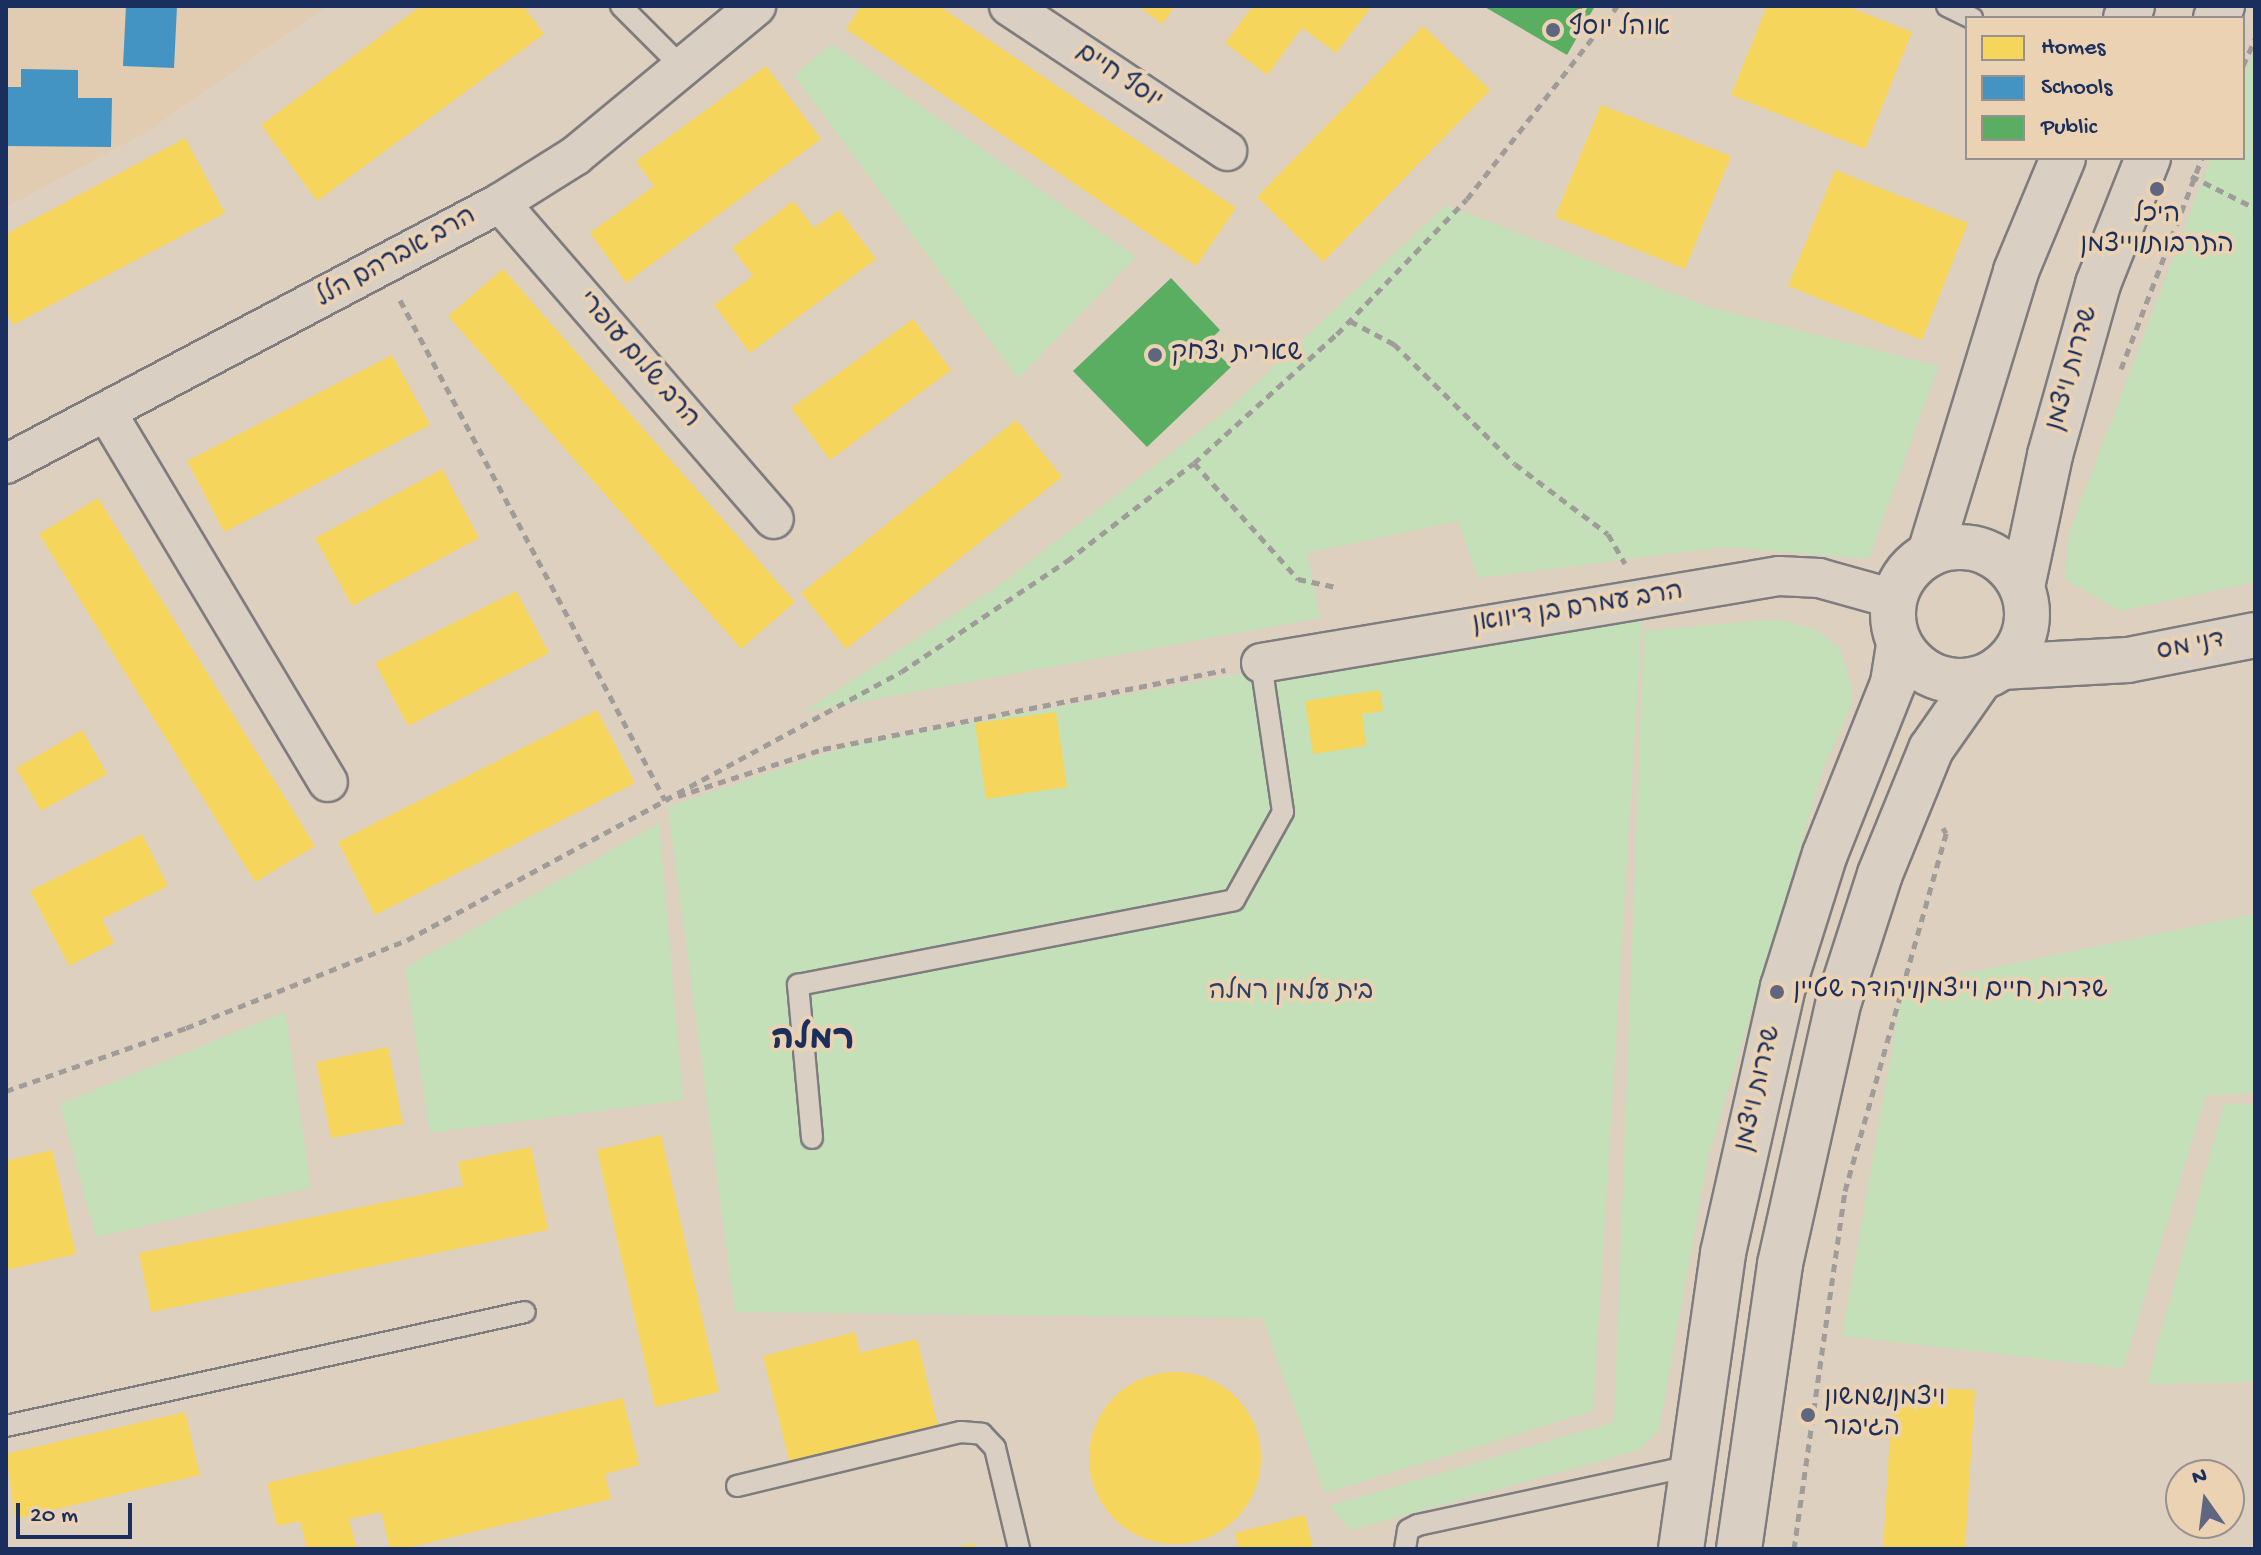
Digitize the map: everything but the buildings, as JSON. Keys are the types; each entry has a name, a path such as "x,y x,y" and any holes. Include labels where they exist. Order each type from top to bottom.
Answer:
{"main road":[{"path":"1991,673 1961,682 1925,673 1899,645 1892,623 1894,599 1907,573 1930,553 2016,271 2062,160"},
{"name":"שדרות ויצמן","path":"2025,599 2050,455 2094,298 2164,164"},
{"path":"1739,1549 1780,1264 1839,1001 1880,874 1931,749 2025,632 2025,599 2011,569 1973,548 1930,553"},
{"name":"דני מס","path":"2025,599 2062,640 2128,660"},
{"name":"דני מס","path":"1991,673 2128,660 2255,635"},
{"name":"שדרות ויצמן","path":"1681,1549 1690,1466 1723,1253 1783,987 1825,854 1888,696 1899,645"}],"street":[{"name":"הרב אברהם הלל","path":"6,464 383,268 500,203 575,156 684,69 756,6"},
{"name":"יוסף חיים","path":"1009,6 1227,151"},
{"name":"הרב שלום עופרי","path":"500,203 774,519"},
{"path":"107,413 328,782"},
{"name":"הרב עמרם בן דיוואן","path":"1261,663 1779,576 1819,578 1894,599"}],"lane":[{"path":"621,6 684,69"},
{"path":"1947,6 1968,16"},
{"path":"812,1138 798,985 1234,900 1283,812 1261,663"},
{"path":"6,1426 525,1312"},
{"path":"737,1486 961,1432 982,1434 995,1448 1019,1549"},
{"path":"1405,1549 1408,1530 1418,1525 1690,1466"}],"path":[{"path":"6,1091 186,1028 407,940 901,672 1067,561 1194,463 1350,321 1467,199 1617,6"},
{"path":"2245,62 2255,39"},
{"path":"2118,377 2201,160"},
{"path":"2164,164 2255,208"},
{"path":"383,268 665,800"},
{"path":"1350,321 1394,344 1515,464 1608,534 1645,599"},
{"path":"1194,463 1298,579 1337,587"},
{"path":"665,800 823,749 1261,663"},
{"path":"1794,1549 1845,1191 1946,833 1917,782"}],"shaded area":[{"path":"6,6 327,6 145,133 6,207"}],"green space":[{"path":"832,44 1136,257 1018,378 794,75"},
{"path":"2255,48 2255,582 2120,611 2065,579 2069,533 2210,160 2245,160 2245,73"},
{"path":"1446,205 1708,307 1938,366 1869,559 1723,547 1478,578 1458,521 1307,553 1320,618 803,712 998,586 1231,407"},
{"name":"בית עלמין רמלה","path":"1643,601 1593,1411 1325,1493 1263,1318 735,1312 668,807 854,744"},
{"path":"1778,619 1817,630 1840,649 1851,685 1851,706 1824,767 1707,1161 1659,1430 1639,1450 1351,1530 1329,1506 1614,1422 1644,631"},
{"path":"659,823 683,1100 430,1133 405,968"},
{"path":"2255,914 2255,1093 2206,1095 2123,1368 1842,1336 1903,986"},
{"path":"285,1012 311,1187 96,1237 60,1104"},
{"path":"2224,1104 2255,1104 2255,1382 2147,1384"}],"place":[{"name":"אוהל יוסף","path":"1553,30"},
{"name":"היכל התרבות/וייצמן","path":"2157,189"},
{"name":"שארית יצחק","path":"1155,355"},
{"name":"שדרות חיים וייצמן/יהודה שטיין","path":"1777,992"},
{"name":"ויצמן/שמשון הגיבור","path":"1808,1415"}],"district":[{"name":"רמלה","path":"813,1043"}]}
